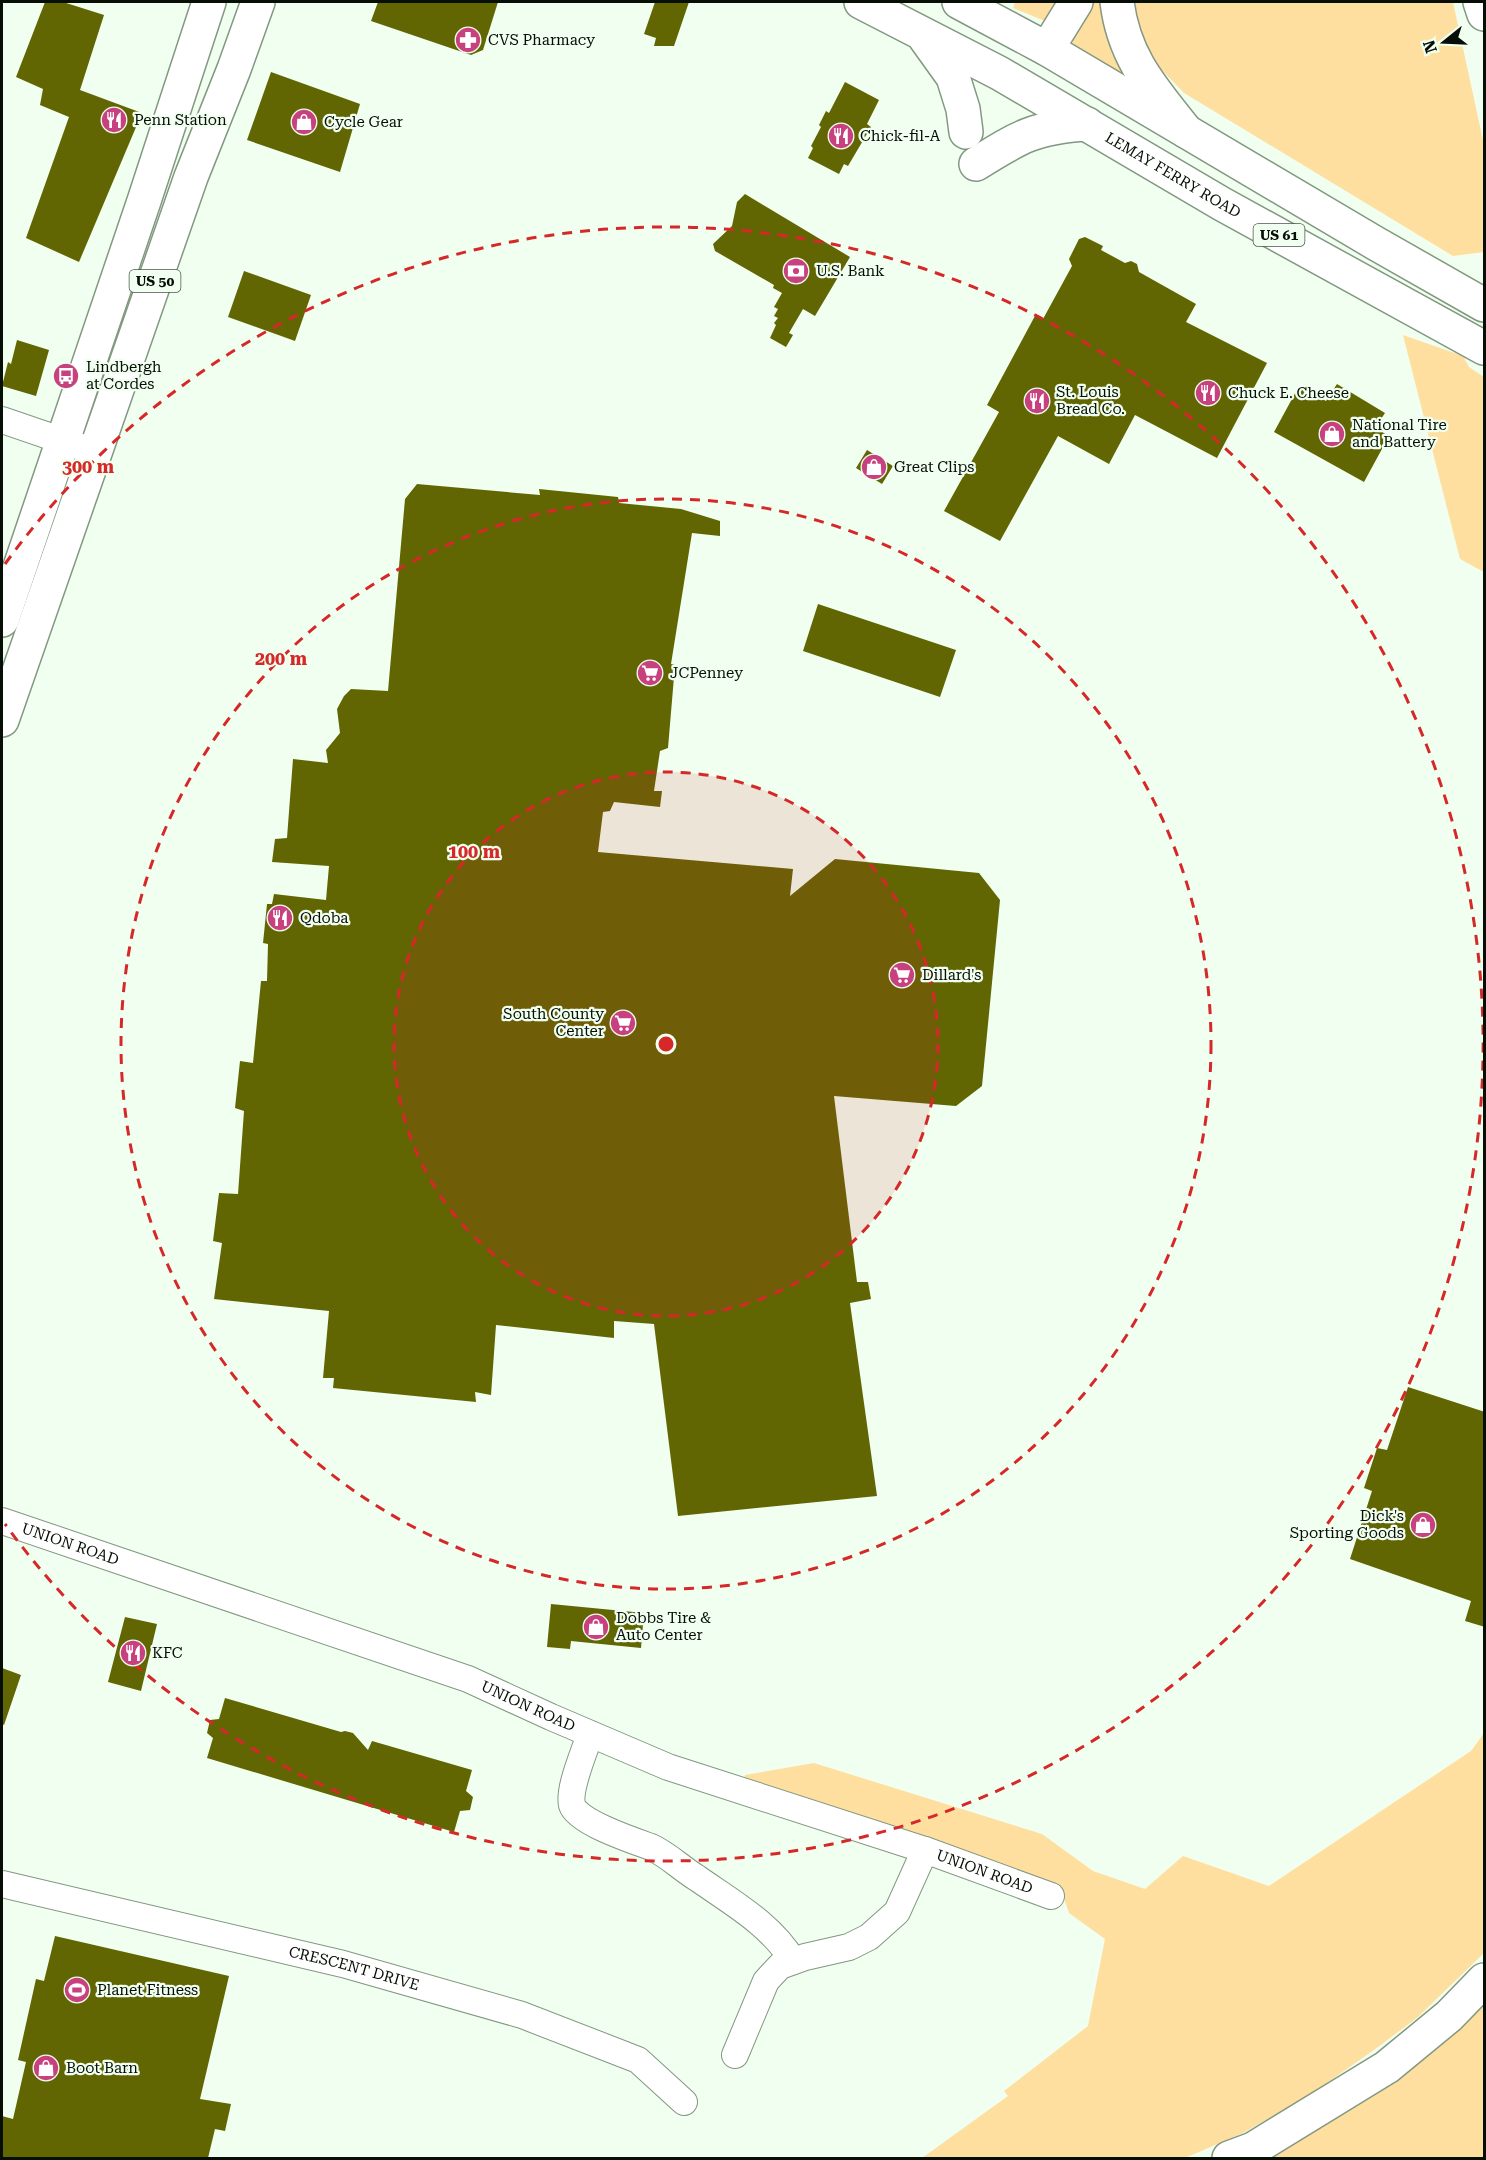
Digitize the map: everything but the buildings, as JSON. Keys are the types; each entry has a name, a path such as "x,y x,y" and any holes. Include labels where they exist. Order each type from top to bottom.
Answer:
{"main road":[{"name":"US 50","path":"2,620 209,2"},
{"name":"US 50","path":"2,720 191,177 258,2"},
{"name":"LEMAY FERRY ROAD","path":"861,2 981,63 1222,204 1479,345"},
{"name":"US 61","path":"959,2 1047,48 1473,299"},
{"path":"1047,48 1077,2"},
{"path":"1117,2 1121,26 1132,57 1186,131"},
{"path":"1480,2 1485,14"},
{"path":"920,32 953,77 963,109 966,132"},
{"path":"976,164 1029,133 1055,127 1087,124"},
{"path":"1229,2158 1253,2149 1387,2067 1449,2016 1485,1980"}],"street":[{"path":"2,420 94,451"},
{"name":"UNION ROAD","path":"2,1521 468,1679 668,1767 925,1850 1051,1896"},
{"path":"590,1734 572,1791 572,1805 579,1815 625,1838 655,1849 747,1912 774,1937 793,1961"},
{"path":"735,2055 766,1981 780,1966 849,1947 869,1937 897,1912 925,1850"},
{"name":"CRESCENT DRIVE","path":"2,1884 337,1963 522,2015 638,2060 684,2102"}],"shaded area":[{"path":"1015,2 1058,2 1045,21 1013,8"},
{"path":"1090,2 1106,2 1129,80 1073,46 1072,36"},
{"path":"1135,2 1453,2 1484,145 1484,252 1453,256 1184,93 1155,63 1140,31"},
{"path":"1403,335 1463,356 1469,367 1484,377 1484,572 1460,559"},
{"path":"1484,1733 1484,1953 1418,2017 1308,2096 1243,2133 1185,2158 922,2158 1008,2096 1004,2091 1088,2026 1105,1939 1069,1913 1060,1887 744,1782 745,1775 814,1763 1042,1834 1093,1871 1145,1889 1183,1856 1269,1886 1471,1751"},
{"path":"1484,2002 1484,2158 1265,2158 1339,2116 1387,2085"}],"place":[{"name":"CVS Pharmacy","path":"468,40"},
{"name":"Penn Station","path":"114,120"},
{"name":"Cycle Gear","path":"304,122"},
{"name":"Chick-fil-A","path":"841,136"},
{"name":"U.S. Bank","path":"796,271"},
{"name":"Lindbergh at Cordes","path":"66,376"},
{"name":"Chuck E. Cheese","path":"1208,393"},
{"name":"St. Louis Bread Co.","path":"1037,401"},
{"name":"National Tire and Battery","path":"1332,434"},
{"name":"Great Clips","path":"874,467"},
{"name":"JCPenney","path":"650,673"},
{"name":"Qdoba","path":"280,918"},
{"name":"Dillard's","path":"902,975"},
{"name":"South County Center","path":"623,1023"},
{"name":"Dick's Sporting Goods","path":"1423,1525"},
{"name":"Dobbs Tire & Auto Center","path":"596,1627"},
{"name":"KFC","path":"133,1653"},
{"name":"Planet Fitness","path":"77,1990"},
{"name":"Boot Barn","path":"46,2068"}]}
